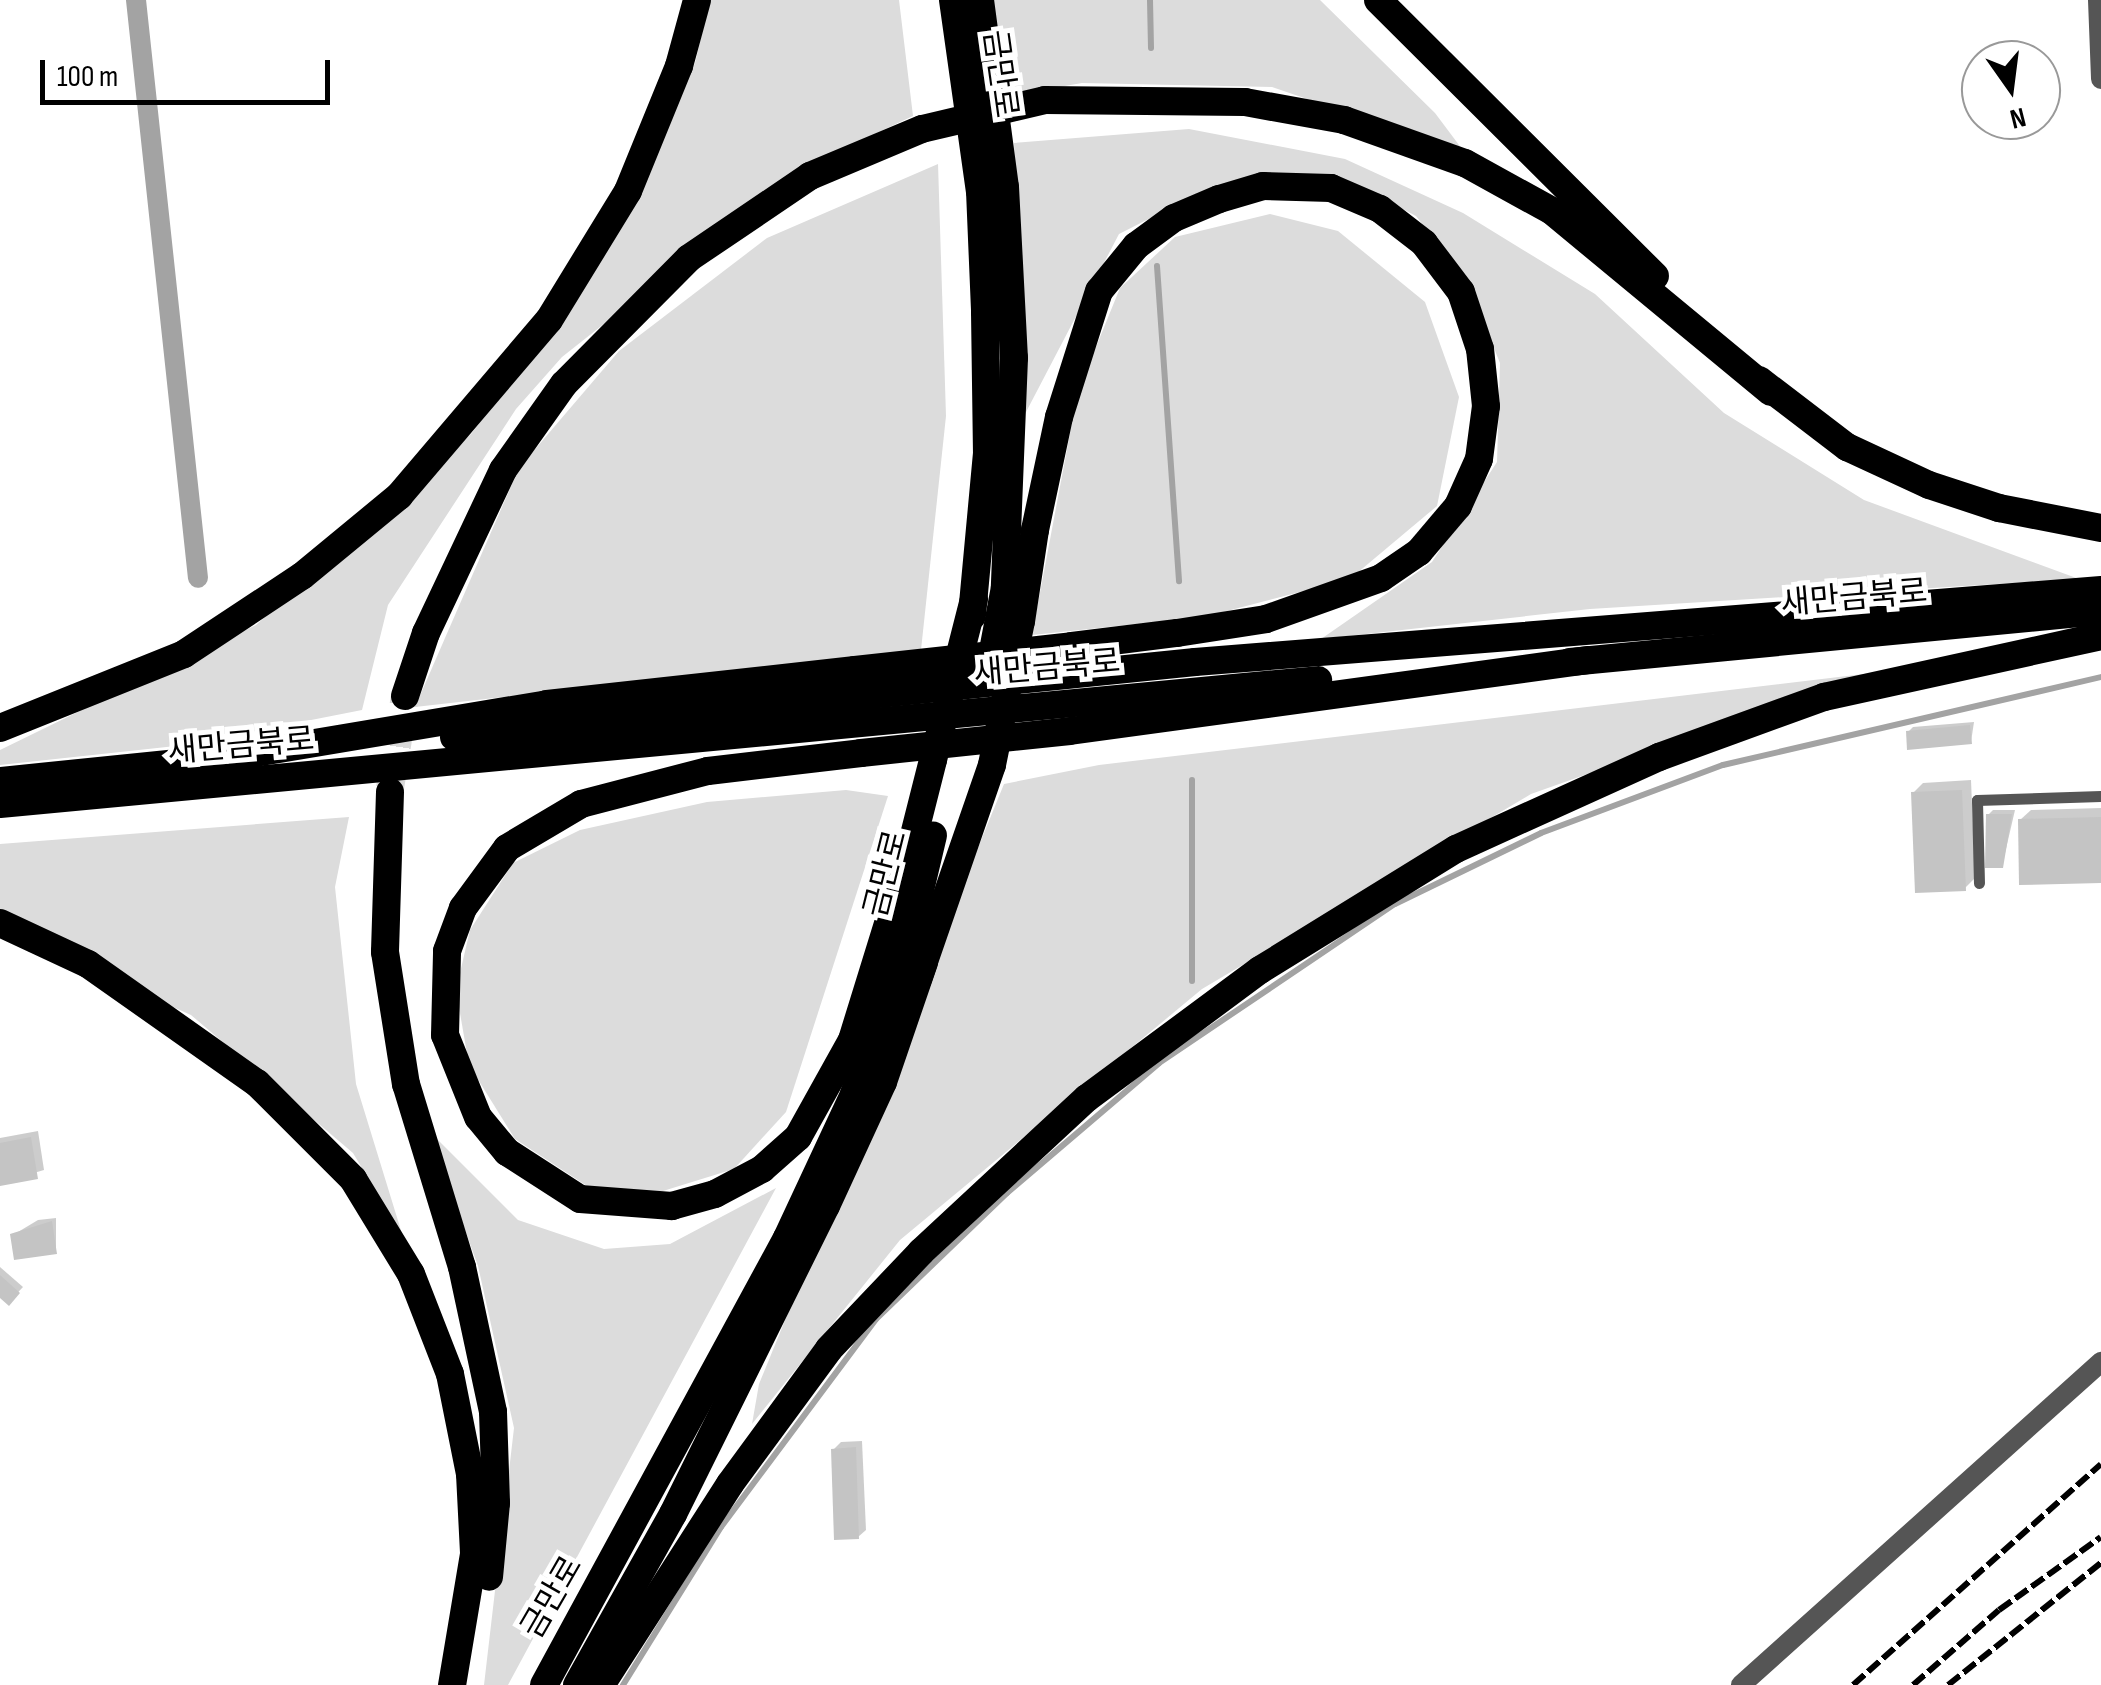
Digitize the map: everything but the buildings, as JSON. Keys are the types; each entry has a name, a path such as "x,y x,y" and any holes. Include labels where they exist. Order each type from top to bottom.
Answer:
{"highway":[{"path":"0,728 184,654 302,576 398,496 549,320 628,191 679,66 697,0"},
{"name":"금만로","path":"544,1685 788,1238 854,1094 912,924 942,797 974,598 986,453 986,312 980,191 953,0"},
{"name":"금만로","path":"576,1685 673,1514 826,1206 882,1082 950,876 1005,586 1012,469 1010,243 980,0"},
{"path":"1378,0 1771,392"},
{"path":"406,696 426,634 504,470 564,384 689,258 810,176 922,129 1046,100 1245,102 1344,120 1465,164 1552,211 1771,392 1847,446 1930,486 1999,508 2101,528"},
{"path":"858,695 1073,674 1339,597 1420,552 1458,506 1479,459 1486,406 1480,349 1461,292 1424,243 1380,209 1331,188 1263,186 1174,218 1136,246 1100,290 1059,417 992,765 918,979"},
{"name":"새만금북로","path":"0,782 1073,674 2101,590"},
{"path":"974,598 908,859 852,1040 798,1137 762,1170 715,1194 672,1206 580,1200 507,1152 478,1117 457,1075 445,1035 443,992 448,952 463,908 507,848 581,804 631,787 860,753 1070,732 1589,660"},
{"name":"새만금북로","path":"1073,674 1589,660 2101,611"},
{"path":"600,1685 730,1484 828,1349 920,1252 1086,1098 1260,970 1456,849 1659,756 1824,697 2101,636"},
{"name":"새만금북로","path":"0,804 858,695"},
{"path":"390,792 385,952 394,1019 425,1154 462,1267 493,1412 496,1503 487,1600 466,1685"},
{"path":"0,923 88,964 258,1083 353,1178 411,1274 450,1374 470,1474 474,1554 452,1685"}],"street":[{"path":"2098,0 2101,79"},
{"path":"1741,1685 2101,1362"}],"lane":[{"path":"1979,883 1978,800 2101,796"}],"shaded area":[{"path":"710,0 899,0 913,116 800,169 562,357 516,409 388,605 362,710 185,745 0,765 0,750 256,625 471,434 582,289 695,63"},
{"path":"987,0 1320,0 1435,113 1465,153 1272,87 1082,83 1008,96"},
{"path":"1189,129 1345,159 1463,213 1595,294 1724,413 1864,500 2079,579 1590,609 1321,639 1432,562 1497,462 1500,363 1467,281 1416,216 1357,185 1198,194 1119,234 1025,414 1014,143"},
{"path":"938,164 946,416 921,650 415,707 519,468 619,351 767,238"},
{"path":"1270,214 1338,231 1425,302 1459,397 1437,506 1350,579 1204,617 1032,635 1078,391 1120,288 1175,237"},
{"path":"1872,673 1531,794 1202,989 900,1240 752,1424 759,1384 1004,784 1099,765"},
{"path":"846,790 888,796 786,1112 734,1169 663,1191 590,1188 515,1139 469,1065 456,990 470,930 513,863 580,830 707,802"},
{"path":"349,817 335,887 356,1084 403,1237 353,1153 191,1015 0,930 0,844"},
{"path":"430,1132 518,1220 604,1249 670,1244 776,1188 508,1685 484,1685 514,1428 478,1266"}],"waterway":[{"path":"136,0 198,578"},
{"path":"1150,0 1151,48"},
{"path":"1157,266 1179,581"},
{"path":"623,1685 721,1527 876,1319 1007,1193 1159,1063 1395,904 1541,833 1723,765 2101,677"},
{"path":"1192,780 1192,981"}],"tunnel":[{"path":"390,788 405,696"}],"railway":[{"path":"1853,1685 2101,1464"},
{"path":"1913,1685 1999,1610 2101,1537"},
{"path":"1948,1685 2101,1563"}]}
